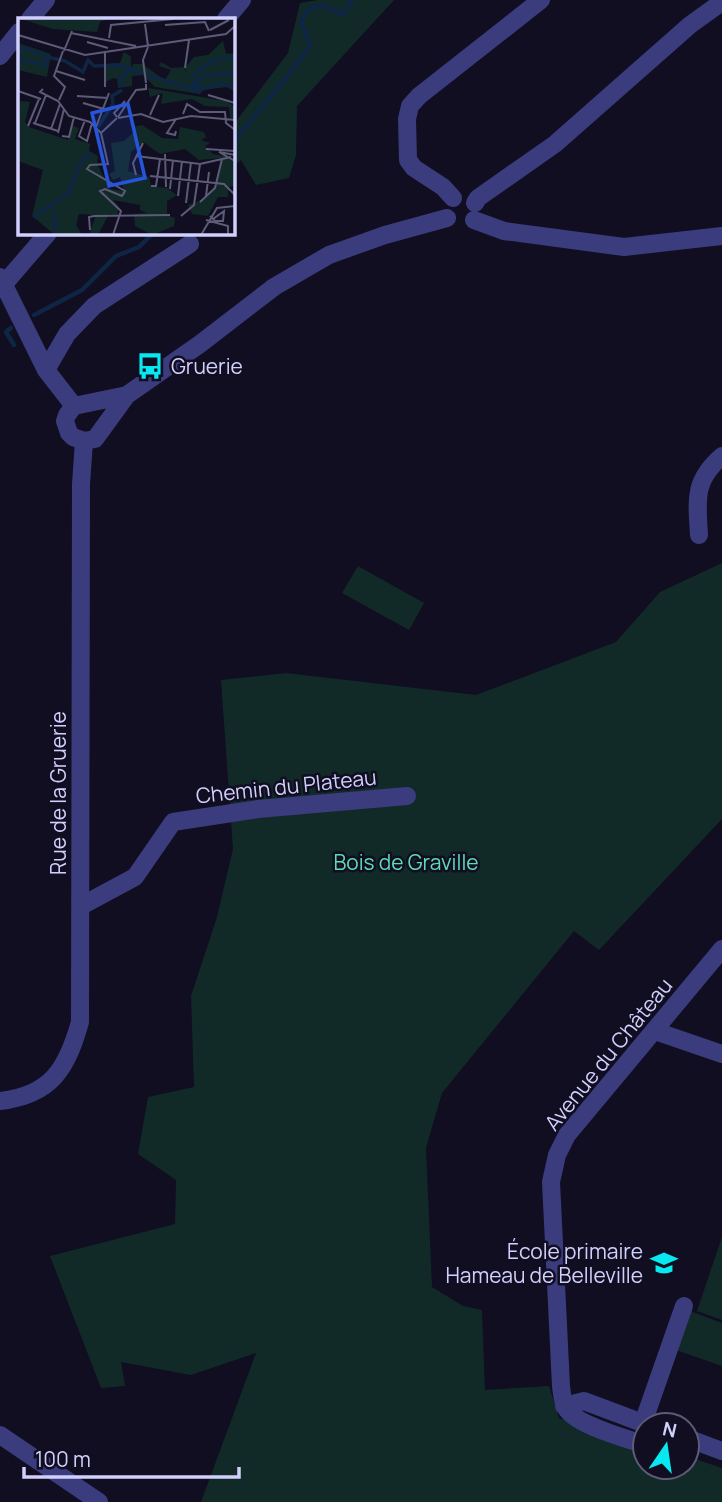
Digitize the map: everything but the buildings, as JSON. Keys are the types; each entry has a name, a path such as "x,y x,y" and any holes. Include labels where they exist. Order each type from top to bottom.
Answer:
{"street":[{"path":"31,18 46,0"},
{"path":"227,18 242,0"},
{"path":"453,198 443,187 414,168 408,160 407,119 410,106 419,96 541,0"},
{"path":"722,2 690,25 555,144 478,198 474,212 466,226 455,226 447,218 447,205 453,198 463,195 474,212 504,231 624,247 722,236"},
{"path":"0,56 18,33"},
{"path":"127,396 81,404 66,415 66,427 73,437 84,441 95,439 127,396 274,287 312,263 385,235 447,218"},
{"path":"47,234 2,281 46,370 81,404 102,413 102,430"},
{"path":"46,370 67,334 94,306 190,244"},
{"name":"Rue de la Gruerie","path":"0,1101 36,1093 63,1068 72,1052 80,1022 81,484 84,441"},
{"path":"699,535 697,492 711,466 722,456"},
{"name":"Chemin du Plateau","path":"80,906 135,877 173,821 258,809 407,796"},
{"name":"Avenue du Château","path":"564,1406 551,1182 557,1155 567,1135 722,949"},
{"path":"655,1031 722,1054"},
{"path":"650,1411 684,1306"},
{"path":"631,1418 584,1401 564,1406 581,1421 631,1440"},
{"path":"0,1435 99,1502"},
{"path":"701,1443 722,1451"}],"green space":[{"path":"318,0 394,0 297,106 296,155 289,178 256,185 241,160 234,166 234,124 288,53 300,3"},
{"name":"Bois de Graville","path":"722,563 722,819 599,950 574,931 442,1093 426,1148 432,1287 463,1306 482,1310 485,1390 549,1386 559,1418 631,1445 631,1481 701,1481 701,1461 722,1468 722,1502 201,1502 256,1353 191,1375 121,1362 125,1386 101,1388 50,1256 175,1224 176,1180 138,1154 148,1097 194,1087 191,996 217,917 233,849 221,680 286,673 476,695 616,642 660,592"},
{"path":"358,566 424,603 409,630 342,593"},
{"path":"722,1237 722,1320 697,1311"},
{"path":"690,1311 722,1323 722,1366 676,1350"}],"waterway":[{"path":"234,141 289,75 310,45 301,21 310,8 325,6 343,14 352,0"},
{"path":"34,315 82,290 116,256 139,247 152,234"},
{"path":"11,328 6,332 14,345"}],"place":[{"name":"Gruerie","path":"150,366"},
{"name":"École primaire Hameau de Belleville","path":"664,1263"}]}
